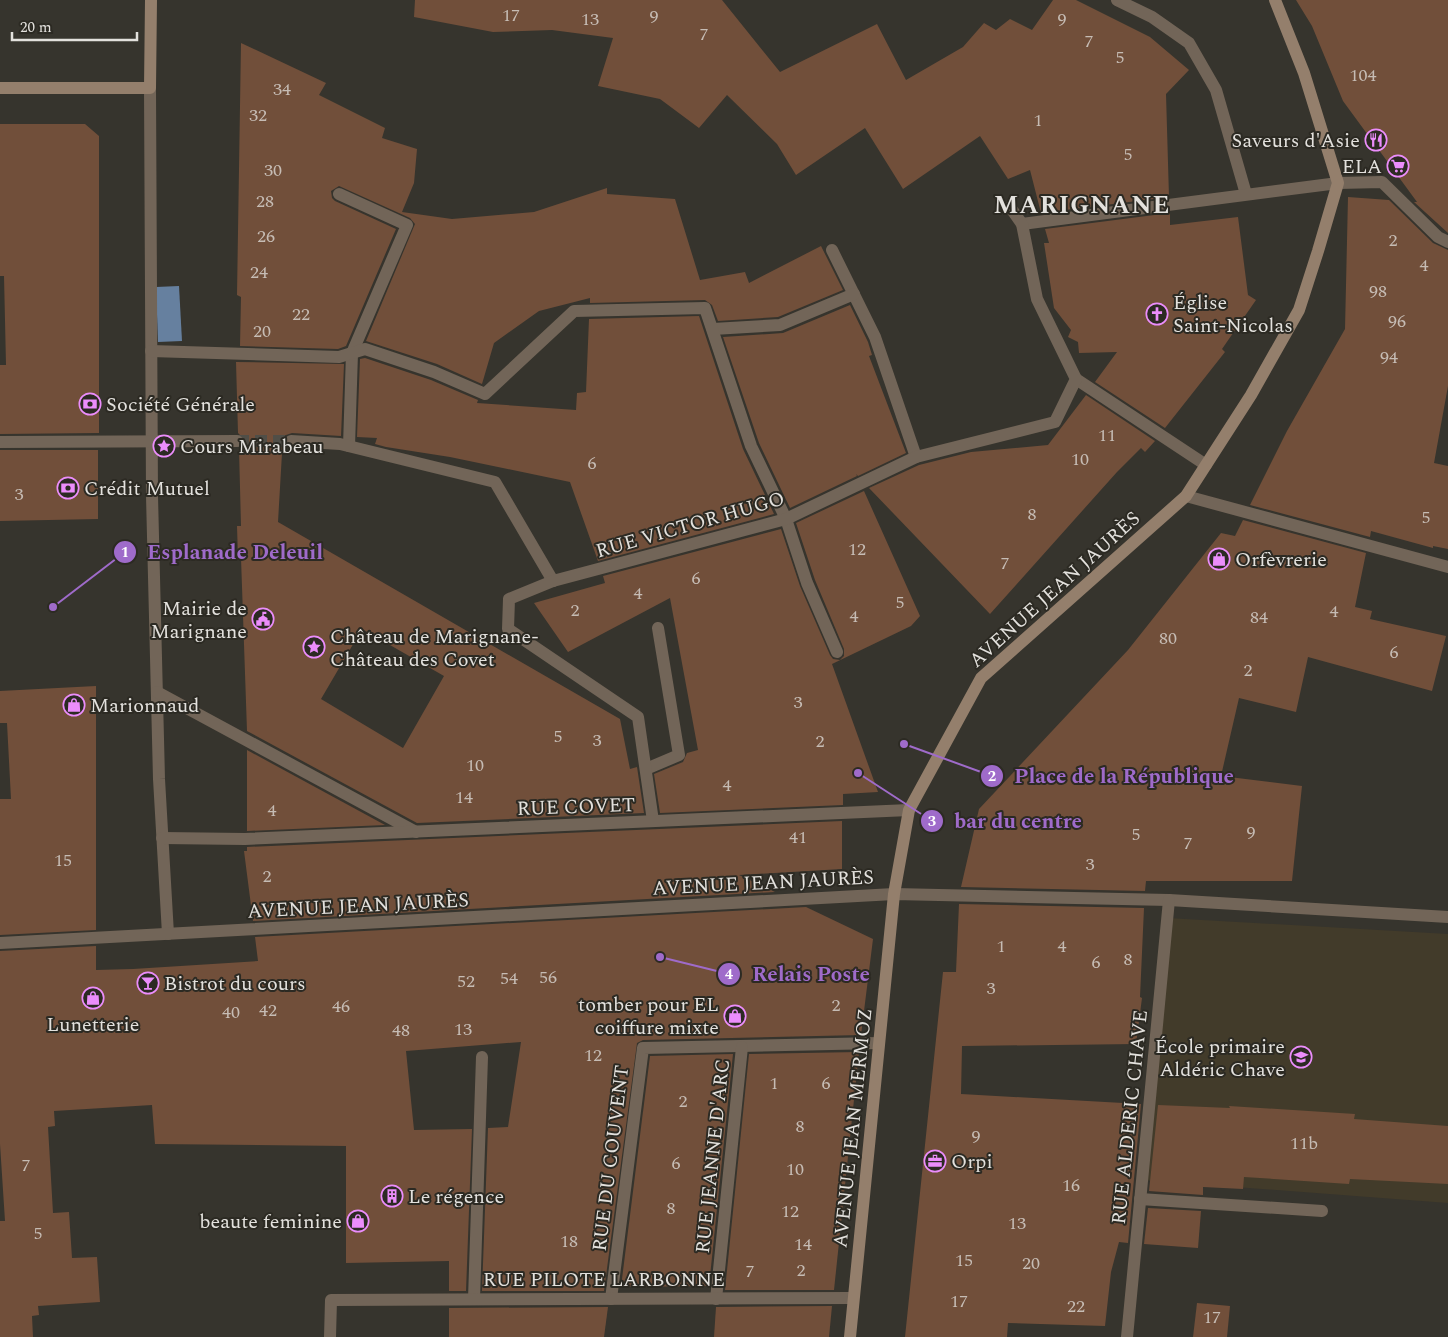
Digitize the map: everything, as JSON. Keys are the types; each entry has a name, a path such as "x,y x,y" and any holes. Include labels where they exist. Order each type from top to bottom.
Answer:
{"street":[{"path":"152,0 150,88 151,442 162,838 168,934"},
{"path":"1117,0 1152,17 1189,43 1216,90 1246,194"},
{"path":"1275,0 1304,73 1338,183"},
{"path":"0,88 150,88"},
{"path":"1022,224 1338,183 1382,182 1438,237 1448,242"},
{"name":"AVENUE JEAN JAURÈS","path":"0,943 894,894 909,810 981,678 1186,496 1251,395 1299,310 1338,183"},
{"path":"339,194 407,225 352,353 349,446"},
{"path":"1010,207 1022,224 1036,299 1076,379 1206,465"},
{"path":"832,250 875,337 916,457"},
{"path":"713,329 780,325 854,294"},
{"path":"151,351 234,352 339,357 364,349 434,372 485,394 574,311 705,308 751,446 786,519 807,583 837,652"},
{"name":"RUE VICTOR HUGO","path":"646,769 638,716 508,629 509,599 553,581 786,519 916,457 1055,422 1076,379"},
{"path":"0,442 237,441"},
{"path":"291,441 349,446 495,482 553,581"},
{"path":"1186,496 1448,567"},
{"path":"653,821 646,769 679,755 658,628"},
{"path":"157,692 416,832"},
{"name":"RUE COVET","path":"162,838 245,839 909,810"},
{"path":"894,894 1169,900 1448,917"},
{"name":"AVENUE JEAN MERMOZ","path":"850,1337 894,894"},
{"name":"RUE ALDERIC CHAVE","path":"1127,1337 1169,900"},
{"name":"RUE DU COUVENT","path":"611,1299 643,1048 879,1044"},
{"name":"RUE JEANNE D'ARC","path":"716,1299 742,1047"},
{"name":"RUE PILOTE LARBONNE","path":"482,1058 474,1299 853,1298"},
{"path":"1140,1199 1322,1212"},
{"path":"330,1337 331,1300 474,1299"}],"shaded area":[{"name":"École primaire Aldéric Chave","path":"1167,918 1448,934 1448,1203 1142,1180"}],"water":[{"path":"179,286 182,341 158,342 156,287"}],"building":[{"path":"415,0 722,0 780,72 877,24 906,80 963,47 984,23 996,30 1010,19 1032,30 1053,0 1076,0 1150,37 1189,70 1166,94 1169,197 1041,213 1030,170 1008,179 980,136 903,189 865,128 796,175 777,144 727,95 699,128 660,99 598,86 613,38 552,30 493,32 414,17"},
{"path":"1296,0 1448,0 1448,233 1414,202 1417,202 1343,101 1312,26"},
{"path":"241,43 326,83 319,95 385,128 382,138 417,149 414,183 402,212 452,219 534,212 607,188 607,194 675,199 700,280 745,272 749,283 821,246 843,290 778,317 718,321 712,305 705,300 590,303 590,298 539,311 494,343 482,384 437,364 366,341 415,224 410,218 339,186 331,191 332,198 335,201 396,229 346,346 338,349 240,346 241,297 237,295"},
{"path":"0,124 85,124 99,136 99,433 0,434 0,365 6,365 4,276 0,276"},
{"path":"1348,197 1389,200 1433,243 1448,250 1448,386 1434,463 1448,466 1448,549 1433,546 1433,548 1371,531 1370,537 1250,505 1287,431 1345,329"},
{"name":"Église Saint-Nicolas","path":"1170,213 1170,225 1238,217 1248,295 1256,300 1222,349 1225,352 1165,428 1095,382 1117,352 1079,353 1078,342 1068,337 1071,330 1054,308 1044,243 1049,243 1045,229"},
{"path":"850,305 868,342 872,355 869,356 906,453 858,476 856,474 857,476 790,508 759,443 723,337 783,333"},
{"path":"699,316 743,449 774,514 598,561 570,482 450,457 386,447 375,444 377,438 357,437 360,359 365,358 431,380 478,400 477,403 576,410 577,393 586,392 589,319"},
{"path":"236,362 344,364 341,436 292,433 283,436 278,522 620,719 630,769 637,767 644,813 417,823 247,731 241,558 238,558 237,526 241,526 239,449 244,445 245,440 238,433","holes":["362,629 444,676 403,748 321,699"]},
{"path":"1086,395 1155,441 1145,452 1141,448 1117,472 990,614 869,488 919,465 971,452 1048,445"},
{"path":"0,450 98,450 98,519 0,521"},
{"path":"864,491 920,616 911,626 832,664 878,792 843,794 843,805 660,813 654,774 683,762 687,753 698,750 670,598 568,652 534,603 605,583 603,576 781,529 800,586 830,655 833,659 840,660 844,656 844,649 815,580 796,523"},
{"path":"1243,520 1366,553 1355,607 1372,611 1370,619 1446,636 1432,691 1308,657 1296,712 1239,698 1221,776 1302,786 1292,881 1146,881 1145,891 961,887 979,809 1128,650 1221,533 1235,536"},
{"path":"96,686 96,930 0,935 0,799 11,799 7,723 0,723 0,691"},
{"path":"247,750 385,825 247,831"},
{"path":"842,821 842,869 739,875 775,892 253,921 244,851 247,851 247,847"},
{"path":"959,904 1144,908 1140,997 1142,998 1136,1044 962,1046 961,1094 1141,1104 1128,1243 1119,1242 1111,1272 1105,1326 1008,1323 1007,1337 905,1337 943,972 956,972"},
{"path":"806,907 873,939 861,1035 643,1040 637,1043 604,1291 482,1291 488,1128 508,1127 521,1042 406,1051 414,1130 472,1129 466,1291 449,1291 449,1261 346,1263 346,1146 155,1144 152,1105 54,1111 55,1126 48,1127 53,1213 69,1212 72,1258 97,1257 100,1302 38,1306 39,1315 32,1316 33,1337 0,1337 0,1221 5,1221 0,1144 0,951 96,946 96,970 133,969 258,961 255,937"},
{"path":"859,1052 834,1290 725,1290 749,1054"},
{"path":"733,1054 709,1286 621,1287 650,1056"},
{"path":"1158,1105 1230,1108 1229,1106 1355,1114 1354,1119 1448,1126 1448,1184 1350,1179 1349,1184 1244,1177 1243,1189 1203,1187 1203,1195 1149,1191"},
{"path":"1148,1208 1201,1211 1198,1248 1144,1244"},
{"path":"1197,1303 1230,1306 1227,1337 1193,1337"},
{"path":"832,1306 829,1337 714,1337 716,1307"},
{"path":"608,1307 604,1337 449,1337 449,1308"}],"tunnel":[{"path":"237,441 291,441"}],"place":[{"name":"Saveurs d'Asie","path":"1376,140"},
{"name":"ELA","path":"1398,166"},
{"name":"Église Saint-Nicolas","path":"1157,314"},
{"name":"Société Générale","path":"90,404"},
{"name":"Cours Mirabeau","path":"164,446"},
{"name":"Crédit Mutuel","path":"68,488"},
{"name":"Orfèvrerie","path":"1219,559"},
{"name":"Esplanade Deleuil","path":"53,607"},
{"name":"Mairie de Marignane","path":"263,619"},
{"name":"Château de Marignane- Château des Covet","path":"314,647"},
{"name":"Marionnaud","path":"74,705"},
{"name":"Place de la République","path":"904,744"},
{"name":"bar du centre","path":"858,773"},
{"name":"Relais Poste","path":"660,957"},
{"name":"Bistrot du cours","path":"148,983"},
{"name":"Lunetterie","path":"93,998"},
{"name":"tomber pour EL coiffure mixte","path":"735,1016"},
{"name":"École primaire Aldéric Chave","path":"1301,1057"},
{"name":"Orpi","path":"935,1161"},
{"name":"Le régence","path":"392,1196"},
{"name":"beaute feminine","path":"358,1221"}],"district":[{"name":"MARIGNANE","path":"1082,204"}]}
